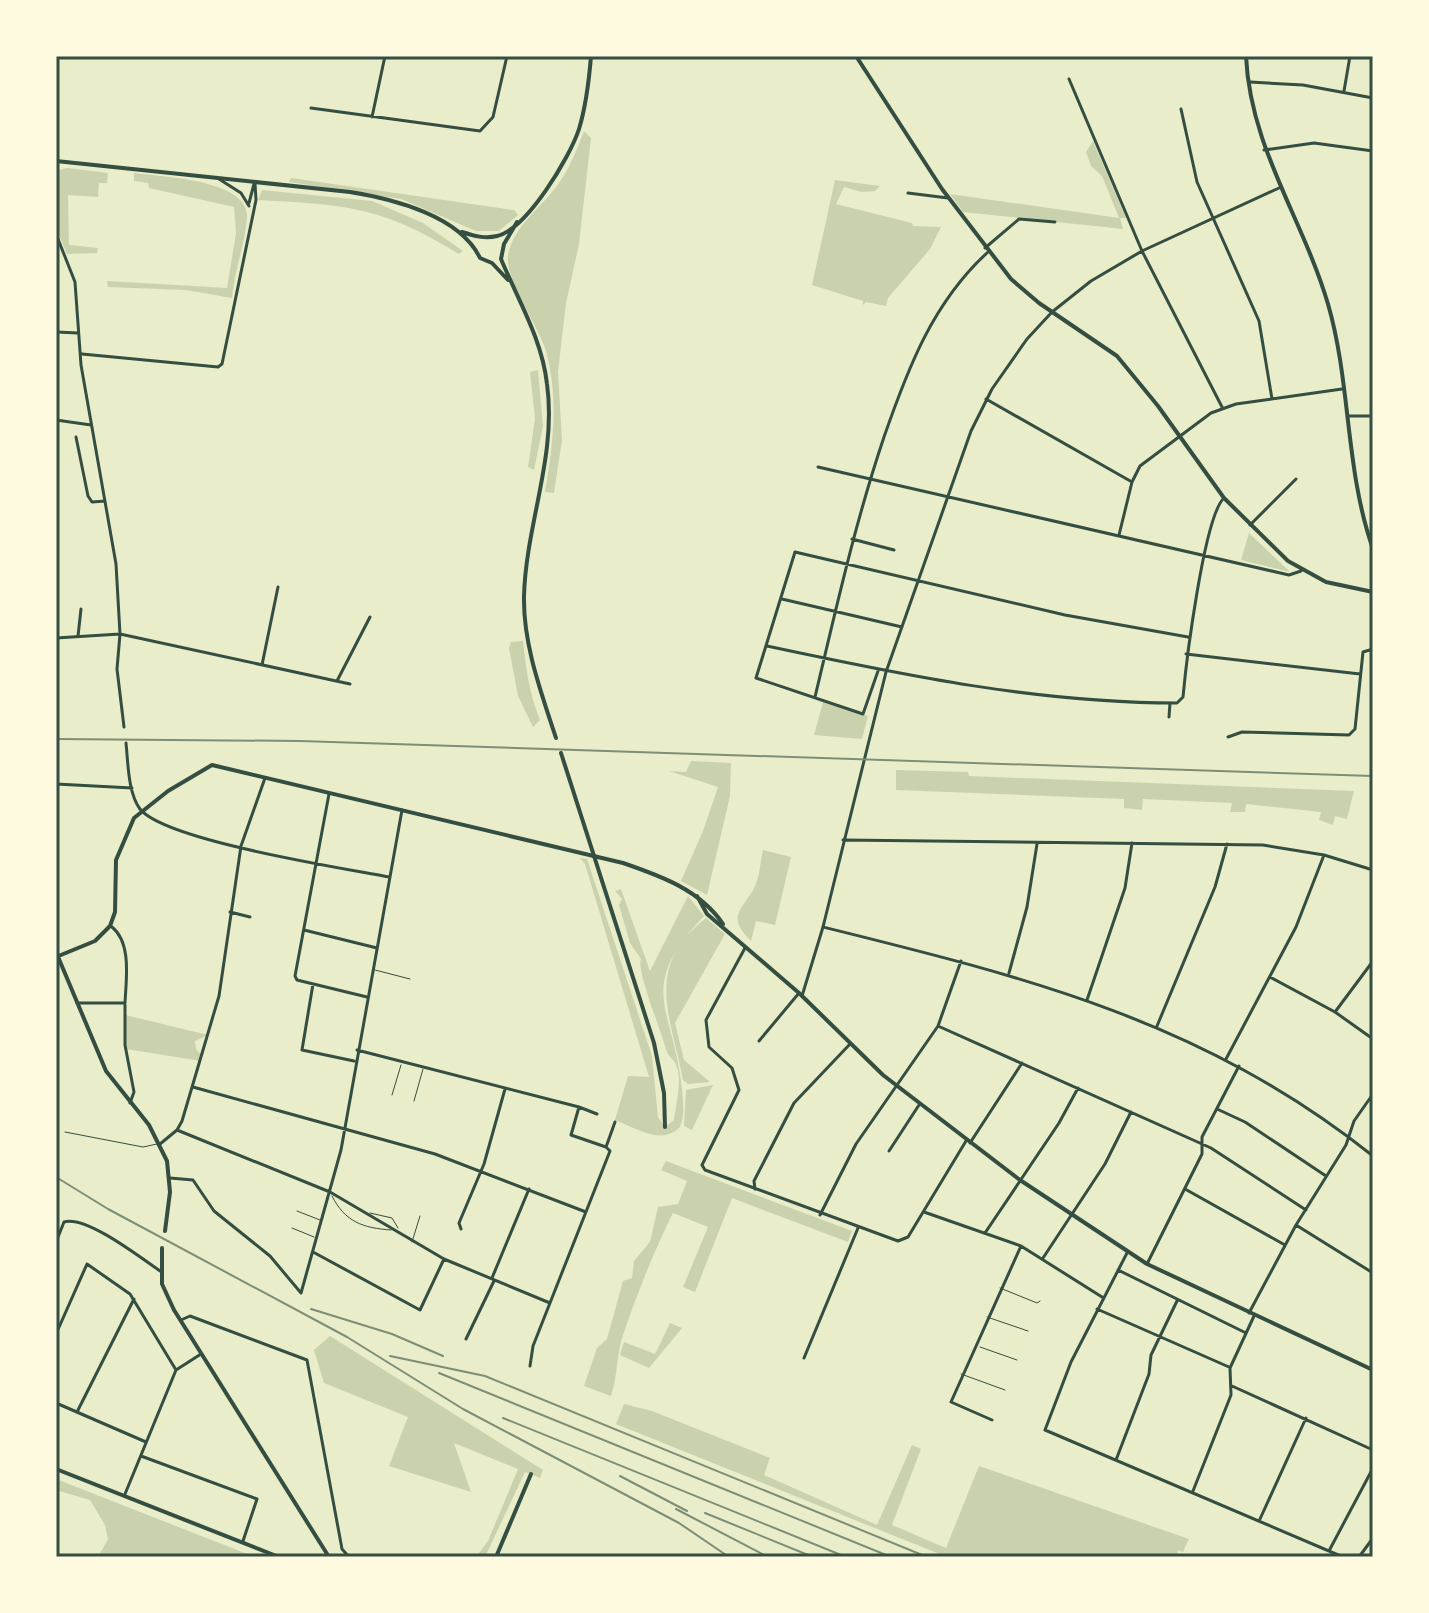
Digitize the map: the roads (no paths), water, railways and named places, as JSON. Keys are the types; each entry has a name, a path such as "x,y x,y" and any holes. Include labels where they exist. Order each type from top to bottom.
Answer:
{"street":[{"path":"372,117 385,56"},
{"path":"311,108 480,131 493,117 507,56"},
{"path":"556,738 529,648 524,615 529,548 548,445 547,383 541,354 501,259 504,244 517,222 554,180 574,142 586,101 591,56"},
{"path":"856,56 948,198 986,250 1017,285 1117,356 1224,498 1301,571 1326,582 1373,592"},
{"path":"1246,56 1264,150 1310,252 1328,305 1361,507 1373,549"},
{"path":"1344,91 1350,56"},
{"path":"1069,79 1142,251 1222,407"},
{"path":"1249,82 1303,85 1373,98"},
{"path":"1181,109 1197,182 1259,321 1272,399"},
{"path":"1264,150 1316,143 1373,151"},
{"path":"56,161 374,196 414,209 482,239 497,237 517,222"},
{"path":"219,179 241,193 249,206"},
{"path":"251,215 250,190 255,183"},
{"path":"82,354 91,352 218,367 222,364 256,200 255,183"},
{"path":"759,1041 800,994 823,927 886,672 986,399 1009,361 1052,312 1091,281 1142,251 1279,188"},
{"path":"908,193 948,198"},
{"path":"815,698 869,480 907,372 922,340 957,285 986,250 1019,219 1055,222"},
{"path":"456,230 477,247 480,258 492,263 512,285"},
{"path":"56,234 58,248 75,282 80,358 116,564 120,634 117,669 124,727"},
{"path":"497,237 504,244"},
{"path":"477,247 482,239"},
{"path":"492,263 501,259"},
{"path":"56,332 78,333"},
{"path":"1119,536 1132,482 1144,461 1222,407 1342,389"},
{"path":"986,399 1132,482"},
{"path":"1347,417 1373,416"},
{"path":"56,420 91,425"},
{"path":"76,437 88,496 92,502 105,501"},
{"path":"818,467 1289,575 1301,571"},
{"path":"1250,525 1296,479"},
{"path":"767,646 878,671 1022,694 1170,703 1181,701 1188,637 1217,508 1224,498"},
{"path":"852,539 894,550"},
{"path":"878,671 863,714 756,678 795,552 1065,615 1188,637"},
{"path":"262,665 278,587"},
{"path":"782,599 902,627"},
{"path":"78,636 81,609"},
{"path":"337,681 370,617"},
{"path":"56,638 120,634 350,684"},
{"path":"1228,737 1242,732 1349,735 1355,729 1363,652 1373,649"},
{"path":"1186,654 1360,674"},
{"path":"1169,717 1170,703"},
{"path":"126,743 133,788 141,810 153,818 240,850 391,877"},
{"path":"561,753 654,1043 664,1093 665,1127"},
{"path":"165,1231 170,1178 160,1144 102,1063 57,955 95,941 110,926 115,912 118,851 141,810 212,765 575,850 614,861 697,896 707,914 800,994 896,1086 1020,1180 1147,1264 1373,1370"},
{"path":"160,1144 177,1130 193,1087 219,996 240,850 265,778"},
{"path":"56,784 133,788"},
{"path":"329,794 295,976 313,984 367,997"},
{"path":"170,1178 193,1180 214,1211 270,1256 301,1293 345,1128 402,810"},
{"path":"843,840 1266,846 1324,855 1373,870"},
{"path":"1087,1000 1125,888 1132,843"},
{"path":"1009,973 1027,907 1037,844"},
{"path":"1157,1026 1211,897 1227,844"},
{"path":"1226,1059 1302,913 1324,855"},
{"path":"230,912 250,917"},
{"path":"110,926 119,934 126,962 125,1045 134,1092 130,1103"},
{"path":"823,927 1009,973 1157,1026 1226,1059 1303,1104 1373,1156"},
{"path":"304,930 377,948"},
{"path":"745,948 706,1020 709,1047 732,1068 739,1090 702,1165 705,1170 820,1215 904,1240 1022,1063"},
{"path":"820,1215 856,1144 938,1026 961,961"},
{"path":"1335,1012 1373,961"},
{"path":"1270,977 1335,1012 1373,1039"},
{"path":"313,984 302,1050 355,1061"},
{"path":"77,1003 125,1003"},
{"path":"938,1026 1202,1144 1306,1210"},
{"path":"755,1189 754,1182 794,1103 850,1044"},
{"path":"357,1050 597,1114"},
{"path":"1147,1264 1202,1154 1202,1144 1239,1066"},
{"path":"193,1087 345,1128 479,1170 586,1212"},
{"path":"985,1233 1059,1123 1078,1088"},
{"path":"461,1229 459,1223 505,1089"},
{"path":"1193,1491 1232,1386 1230,1368 1251,1315 1296,1225 1327,1176 1354,1121 1373,1094"},
{"path":"889,1151 919,1105"},
{"path":"530,1366 533,1346 610,1151 571,1135 579,1107"},
{"path":"1217,1109 1245,1122 1327,1176"},
{"path":"1043,1258 1072,1216 1131,1112"},
{"path":"606,1147 615,1122"},
{"path":"177,1130 330,1192 444,1259 550,1303"},
{"path":"466,1339 529,1189"},
{"path":"1185,1189 1285,1245"},
{"path":"924,1212 1021,1246 1102,1297"},
{"path":"56,1242 64,1222 72,1220 110,1238 157,1269"},
{"path":"1296,1225 1373,1273"},
{"path":"804,1358 858,1228"},
{"path":"992,1420 952,1405 974,1344 1021,1246"},
{"path":"162,1248 157,1269 165,1293 319,1535 329,1557"},
{"path":"313,1252 420,1310 444,1259"},
{"path":"1127,1253 1102,1297 1045,1426 1047,1433 1260,1519 1343,1557"},
{"path":"56,1334 87,1264 119,1283 134,1299 176,1370"},
{"path":"1118,1270 1246,1333"},
{"path":"77,1412 134,1299"},
{"path":"1116,1460 1149,1374 1151,1355 1177,1301"},
{"path":"1097,1309 1230,1368"},
{"path":"56,1310 65,1314"},
{"path":"181,1320 190,1316 307,1360 342,1549 349,1557"},
{"path":"124,1495 176,1370 201,1354"},
{"path":"1232,1386 1373,1450"},
{"path":"56,1403 146,1442"},
{"path":"1260,1519 1306,1418"},
{"path":"141,1456 257,1499 243,1541"},
{"path":"1329,1550 1373,1468"},
{"path":"56,1469 279,1557"},
{"path":"496,1556 531,1474"},
{"path":"1359,1557 1373,1538"}],"lane":[{"path":"373,970 410,979"},
{"path":"392,1095 401,1063"},
{"path":"414,1101 423,1069"},
{"path":"65,1132 143,1147 160,1144"},
{"path":"330,1192 341,1214 373,1229 391,1230"},
{"path":"297,1211 322,1221"},
{"path":"366,1212 392,1218 398,1234"},
{"path":"412,1242 420,1216"},
{"path":"292,1228 317,1238"},
{"path":"1000,1288 1037,1303 1040,1301"},
{"path":"987,1317 1028,1331"},
{"path":"974,1344 1017,1360"},
{"path":"961,1374 1005,1390"}],"railway":[{"path":"56,739 300,741 1373,776"},
{"path":"56,1177 108,1209 347,1337 463,1409 679,1523 729,1557"},
{"path":"311,1309 392,1334 443,1356"},
{"path":"390,1356 485,1376 927,1557"},
{"path":"439,1373 891,1557"},
{"path":"503,1418 846,1557"},
{"path":"620,1476 687,1511"},
{"path":"676,1509 768,1557"},
{"path":"705,1513 813,1557"}]}
